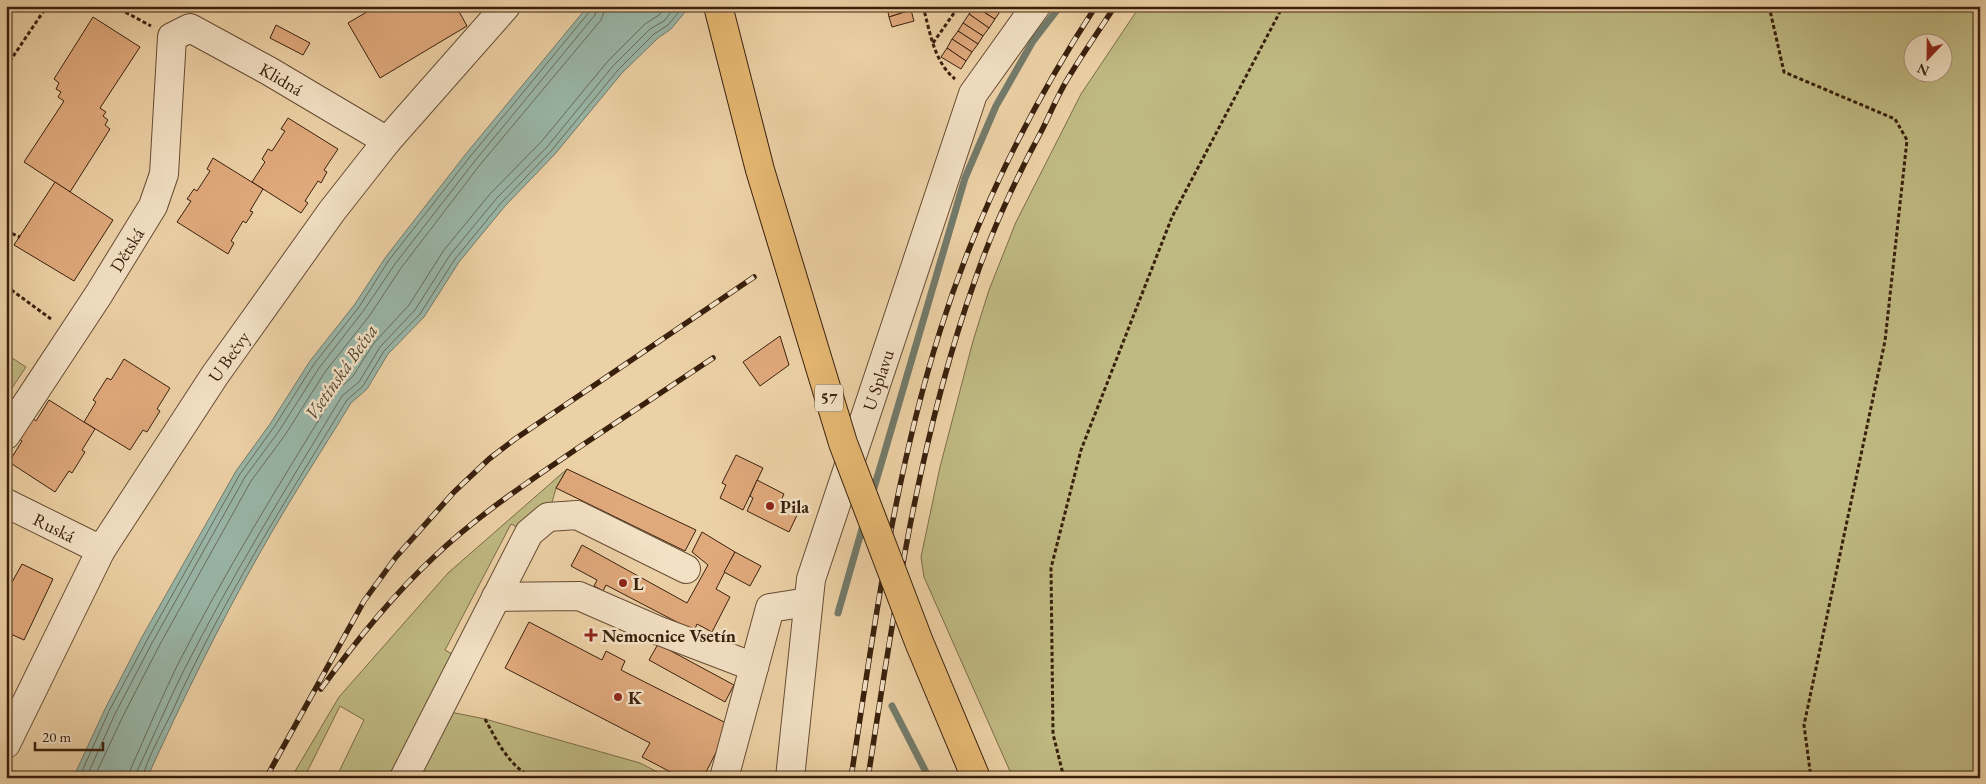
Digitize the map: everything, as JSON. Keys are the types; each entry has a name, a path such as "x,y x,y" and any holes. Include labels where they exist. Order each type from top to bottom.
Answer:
{"main road":[{"name":"57","path":"718,6 760,170 843,443 919,642 976,778"}],"street":[{"name":"U Bečvy","path":"6,744 101,550 220,367 332,211 387,141 506,6"},
{"name":"U Splavu","path":"790,778 811,579 973,94 1036,6"},
{"name":"Klidná","path":"172,37 190,28 269,71 387,141"},
{"name":"Dětská","path":"6,435 99,294 153,206 164,174 172,37"},
{"name":"Ruská","path":"6,503 101,550"},
{"path":"404,778 529,533 548,517 576,515 686,569"},
{"path":"496,597 580,596 657,630 754,667"},
{"path":"724,778 770,608 808,602"}],"path":[{"path":"6,67 47,6"},
{"path":"114,6 172,37"},
{"path":"923,6 932,44 945,71 973,94"},
{"path":"932,44 958,6"},
{"path":"1064,778 1053,734 1051,568 1081,450 1172,217 1283,6"},
{"path":"1769,6 1784,72 1895,119 1907,140 1885,341 1804,725 1811,778"},
{"path":"6,231 20,237"},
{"path":"6,293 7,287 51,319"},
{"path":"485,719 502,751 514,765 532,778"}],"shaded area":[{"path":"1140,6 1980,6 1980,778 1013,778 924,577 921,557 940,467 973,341 989,290 1016,222 1081,94"},
{"path":"6,354 26,367 6,397"},
{"path":"567,469 556,488 548,517 529,533 511,524 445,650 463,660 440,710 485,719 640,763 669,778 336,778 364,720 340,706 304,778 291,778 339,697 448,573"}],"water":[{"name":"Vsetínská Bečva","path":"588,6 690,6 671,29 658,38 622,73 555,154 505,206 459,262 424,317 388,354 367,389 351,403 245,579 201,663 147,778 73,778 105,709 142,637 236,471 270,424 310,361 355,304 385,258 465,155"}],"building":[{"path":"377,6 456,6 467,26 380,78 348,23"},
{"path":"910,6 911,10 889,17 887,7"},
{"path":"974,6 995,19 989,28 969,14"},
{"path":"975,6 995,6 1001,10 995,19"},
{"path":"911,10 914,21 892,27 889,17"},
{"path":"969,14 989,28 983,36 963,23"},
{"path":"93,17 140,47 100,108 106,112 103,116 108,120 105,125 110,129 70,192 24,162 64,101 58,97 61,92 56,89 59,83 54,79"},
{"path":"963,23 983,36 978,44 958,31"},
{"path":"276,25 310,43 303,55 270,38"},
{"path":"958,31 978,44 972,52 952,39"},
{"path":"952,39 972,52 966,61 947,48"},
{"path":"947,48 966,61 961,69 941,57"},
{"path":"288,118 338,149 324,170 327,172 321,183 318,181 305,201 308,203 301,213 252,182 265,162 262,159 268,149 272,151 285,131 281,129"},
{"path":"213,158 263,189 250,211 253,212 246,223 243,221 231,241 234,243 228,254 177,222 191,201 187,199 194,189 197,191 210,171 207,169"},
{"path":"55,182 113,220 74,281 14,245"},
{"path":"780,336 789,365 760,386 743,362"},
{"path":"124,359 170,388 157,409 160,411 147,432 143,430 130,450 84,422 96,402 93,400 107,378 111,380"},
{"path":"49,400 95,429 82,450 85,452 72,473 69,471 55,492 9,462 22,441 19,439 32,418 36,421"},
{"path":"736,455 763,468 743,510 720,498 726,485 722,483"},
{"path":"567,469 696,530 685,551 556,488"},
{"name":"Pila","path":"757,480 784,494 781,501 799,511 789,532 747,511 753,498 750,496"},
{"name":"L","path":"702,532 735,552 716,589 730,597 712,632 697,624 694,631 606,585 603,591 594,586 597,580 571,566 582,545 687,603 708,565 692,552"},
{"path":"735,552 761,566 750,586 724,572"},
{"path":"22,564 53,579 24,640 6,632 6,593"},
{"name":"K","path":"529,622 602,660 606,651 625,661 621,670 730,725 703,778 682,778 642,757 650,743 505,668"},
{"path":"658,644 734,685 725,702 649,660"}],"waterway":[{"path":"872,495 965,178 996,106 1033,41 1060,6"},
{"path":"838,613 864,522"},
{"path":"892,706 929,778"}],"railway":[{"path":"851,778 877,609 898,497 910,441 940,331 970,246 1007,163 1049,83 1096,6"},
{"path":"868,778 910,526 923,464 955,340 982,261 1014,185 1066,82 1115,6"},
{"path":"266,778 364,601 396,557 454,492 489,459 515,439 754,277"},
{"path":"321,689 360,637 388,604 418,572 468,527 541,473 713,358"}],"place":[{"name":"Pila","path":"770,506"},
{"name":"L","path":"623,583"},
{"name":"Nemocnice Vsetín","path":"591,635"},
{"name":"K","path":"618,697"}]}
